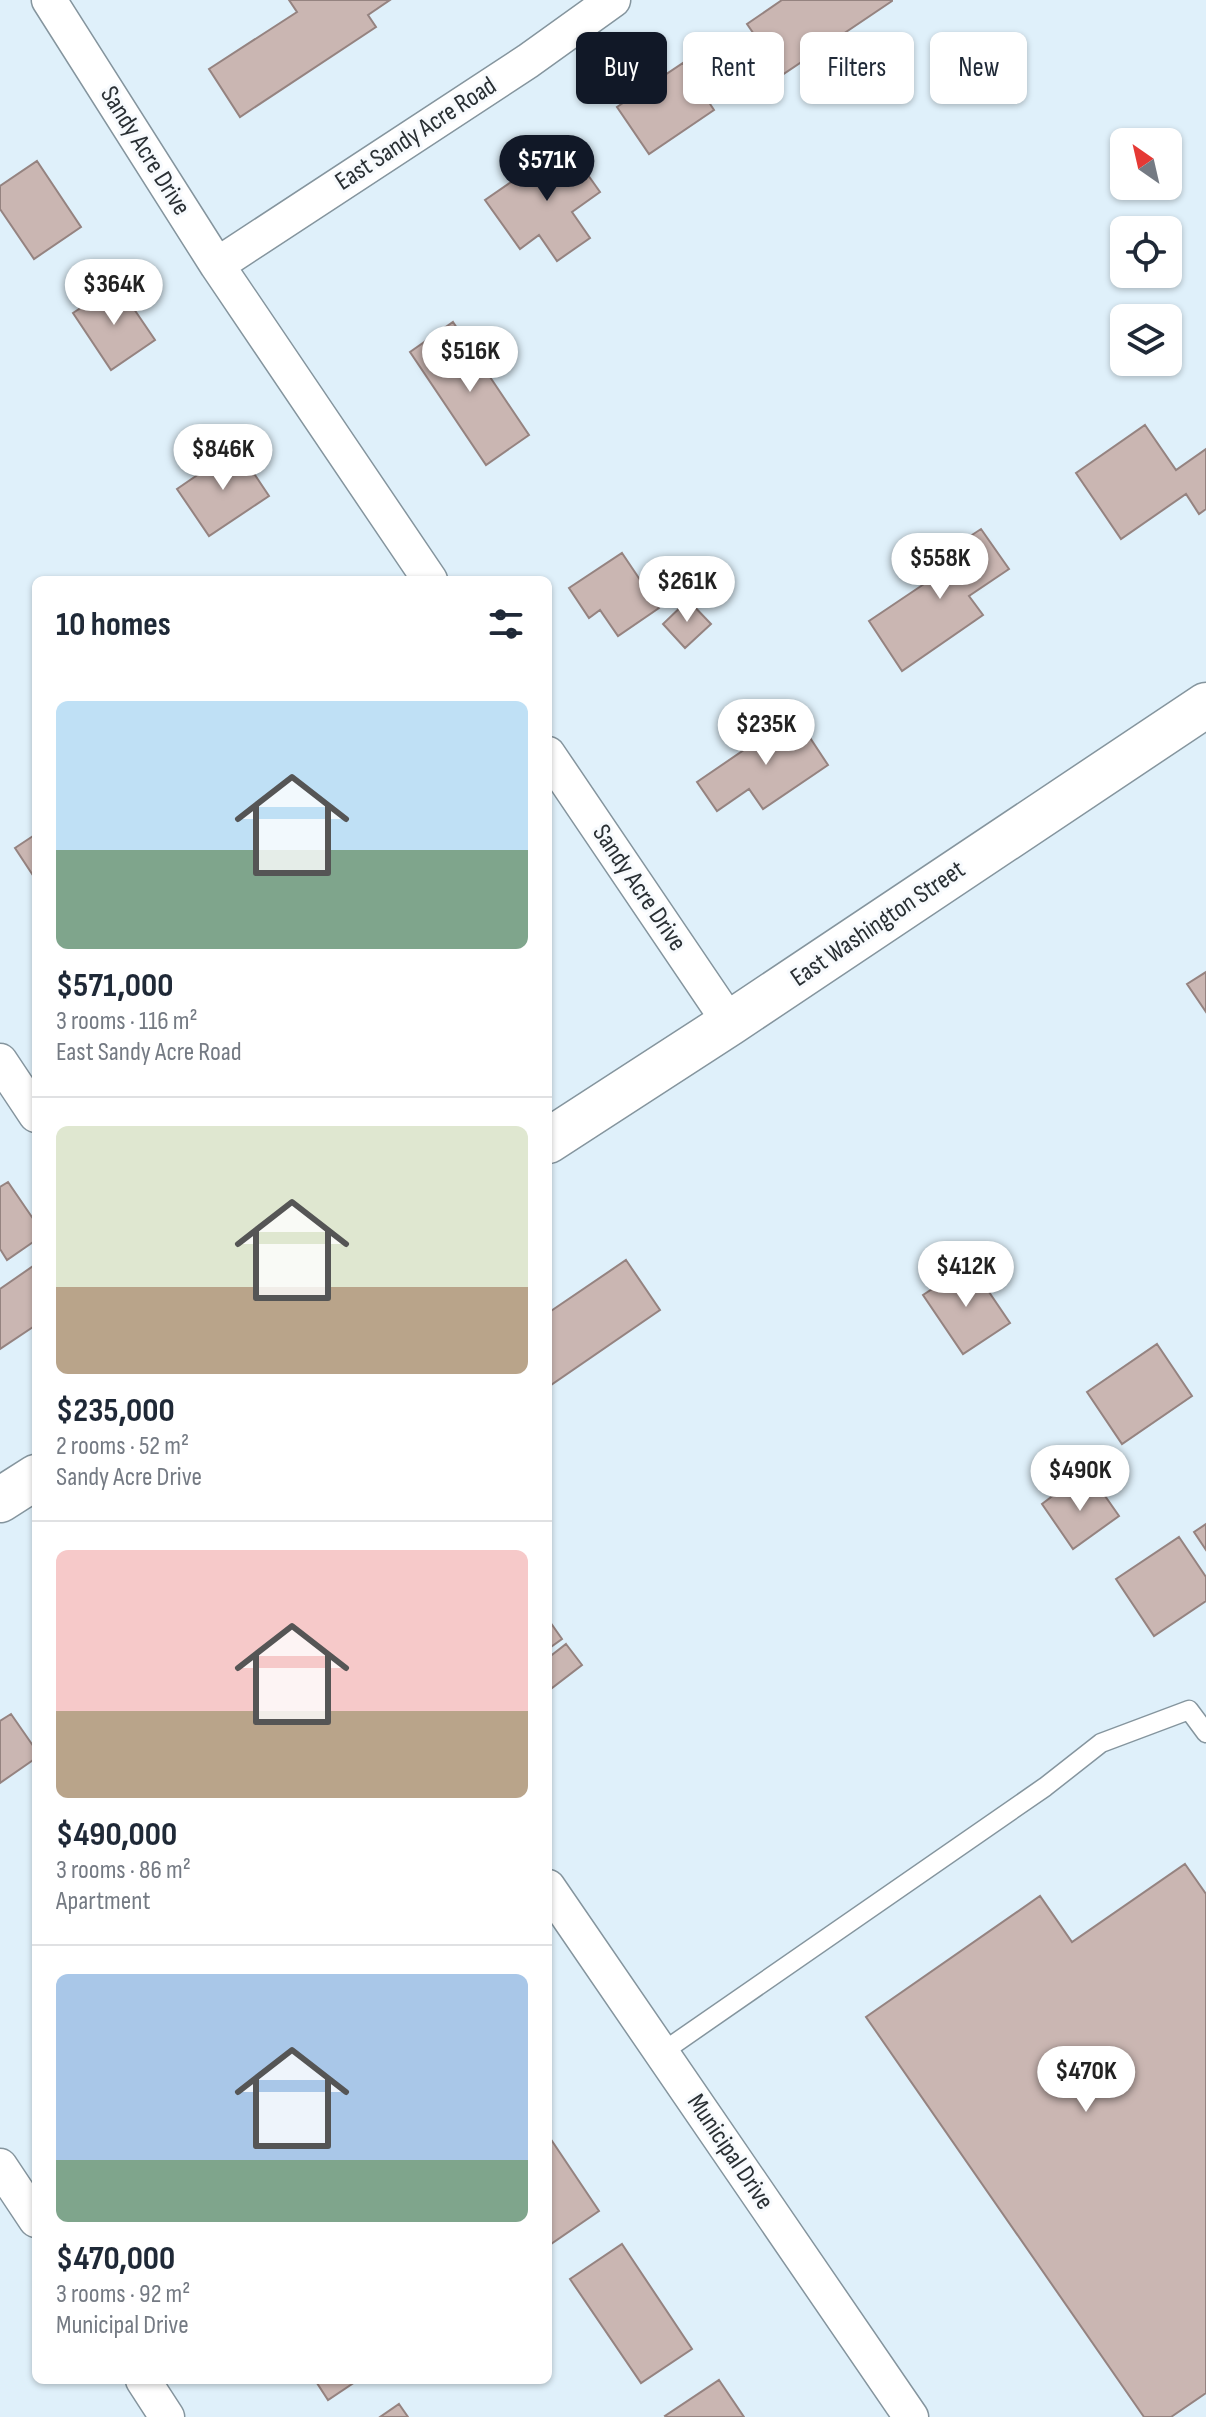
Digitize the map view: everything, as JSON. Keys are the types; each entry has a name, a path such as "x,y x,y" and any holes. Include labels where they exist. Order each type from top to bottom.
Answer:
{"main road":[{"name":"East Washington Street","path":"552,1138 1206,705"},
{"path":"0,1500 32,1480"}],"street":[{"name":"Sandy Acre Drive","path":"49,0 217,265 427,576"},
{"name":"East Sandy Acre Road","path":"217,265 528,61 613,0"},
{"name":"Sandy Acre Drive","path":"552,760 730,1023"},
{"path":"0,1061 32,1109"},
{"name":"Municipal Drive","path":"552,1893 911,2417"},
{"path":"0,2166 32,2214"},
{"path":"146,2384 167,2417"}],"lane":[{"path":"661,2053 1045,1787 1101,1743 1189,1710 1206,1733"}],"building":[{"path":"289,0 390,0 368,15 376,27 240,117 209,69 297,12"},
{"path":"782,0 892,0 846,32 800,32 800,63 784,74 784,32 752,32 747,24"},
{"path":"683,63 683,104 710,104 714,110 649,154 617,107 622,104 667,104 667,74"},
{"path":"566,144 600,192 572,212 590,238 557,261 539,235 520,249 485,200"},
{"path":"37,161 81,227 34,259 0,209 0,186"},
{"path":"117,284 155,340 111,370 73,313"},
{"path":"453,322 529,435 486,465 410,352"},
{"path":"1145,425 1176,470 1206,449 1206,509 1199,514 1186,494 1121,539 1076,473"},
{"path":"237,448 269,496 209,536 177,489"},
{"path":"981,529 1009,569 969,596 983,615 902,671 869,621 927,582 919,570"},
{"path":"622,553 659,608 618,636 600,610 589,618 569,588"},
{"path":"688,600 711,624 685,648 663,624"},
{"path":"795,715 828,765 763,809 749,789 717,811 697,782"},
{"path":"32,837 32,874 15,848"},
{"path":"1206,972 1206,1012 1187,984"},
{"path":"8,1182 32,1217 32,1243 7,1260 0,1249 0,1187"},
{"path":"626,1260 660,1310 552,1384 552,1310"},
{"path":"970,1264 1010,1323 963,1354 923,1295"},
{"path":"32,1267 32,1328 0,1349 0,1289"},
{"path":"1157,1344 1192,1396 1122,1444 1087,1392"},
{"path":"1071,1482 1081,1498 1098,1486 1119,1516 1073,1549 1042,1504"},
{"path":"1206,1524 1206,1550 1194,1532"},
{"path":"1179,1537 1206,1577 1206,1601 1154,1636 1116,1579"},
{"path":"552,1625 562,1639 552,1646"},
{"path":"566,1644 582,1665 552,1688 552,1655"},
{"path":"11,1714 32,1744 32,1761 0,1783 0,1721"},
{"path":"1185,1864 1206,1894 1206,2393 1171,2417 1144,2417 866,2017 1040,1896 1072,1942"},
{"path":"552,2141 599,2211 552,2243"},
{"path":"622,2244 692,2349 641,2383 570,2279"},
{"path":"719,2380 744,2417 665,2416"},
{"path":"318,2384 352,2384 328,2400"},
{"path":"399,2404 408,2417 380,2417"}]}
